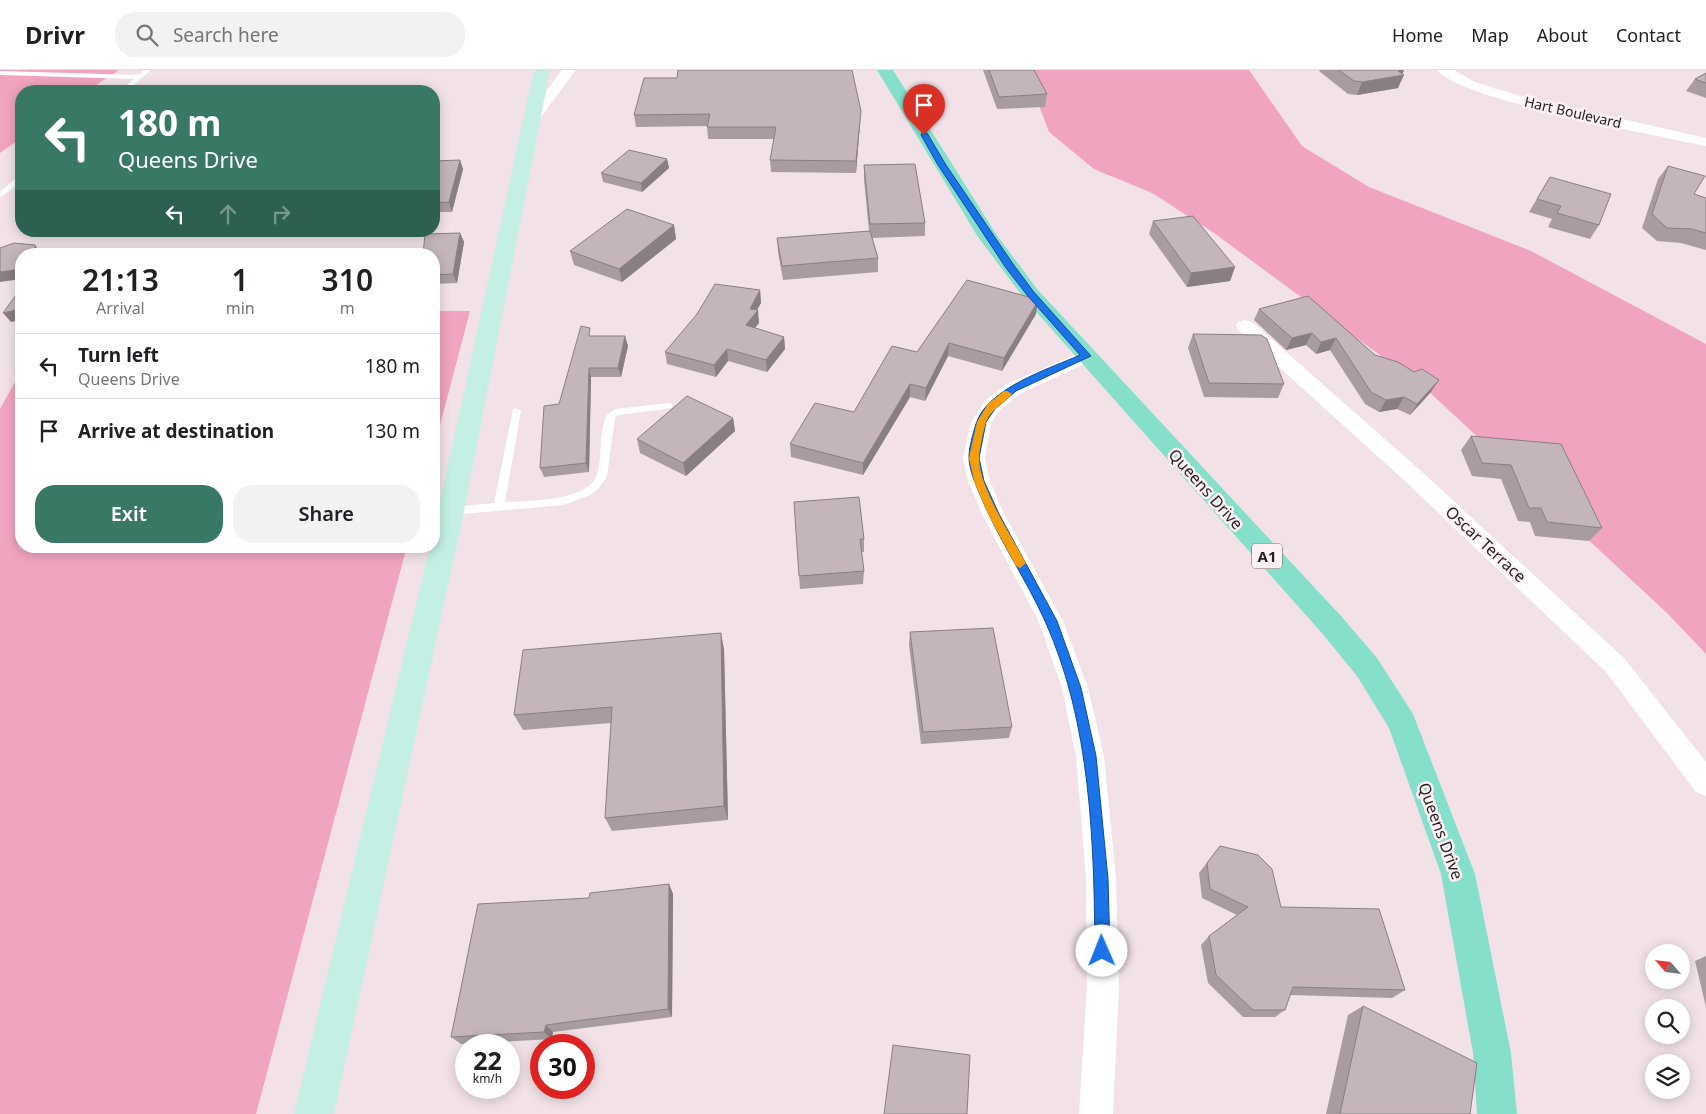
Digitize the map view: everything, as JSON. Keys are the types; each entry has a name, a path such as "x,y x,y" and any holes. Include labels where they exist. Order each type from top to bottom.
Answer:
{"main road":[{"path":"314,1114 451,511 542,70"},
{"name":"Queens Drive","path":"885,70 988,237 1030,293 1331,624 1367,667 1402,723 1458,874 1492,1053 1497,1114"}],"street":[{"path":"532,119 569,70"},
{"name":"Hart Boulevard","path":"1444,70 1470,85 1512,98 1706,142"},
{"name":"Oscar Terrace","path":"1245,326 1414,476 1615,665 1706,783"},
{"path":"1086,356 1013,389 992,406 981,422 974,458 979,481 993,514 1051,621 1075,688 1090,756 1101,879 1103,987 1096,1114"}],"lane":[{"path":"130,85 148,70"},
{"path":"0,73 139,78"},
{"path":"0,196 15,183"},
{"path":"451,511 564,501 589,491 599,483 602,476 610,417 615,412 669,406"},
{"path":"500,507 516,411"}],"shaded area":[{"path":"0,70 119,70 96,85 15,85 15,142 0,153"},
{"path":"1009,70 1249,70 1302,146 1369,187 1531,251 1706,344 1706,654 1667,613 1426,389 1214,233 1152,193 1094,169 1049,132 1031,84"},
{"path":"440,311 470,311 440,425"},
{"path":"15,382 15,553 405,553 256,1114 0,1114 0,409"}],"building":[{"path":"678,70 852,70 861,111 856,161 770,160 776,127 707,127 710,114 634,115 644,78 677,78"},
{"path":"989,70 1034,70 1047,94 999,97"},
{"path":"1339,70 1403,70 1398,71 1404,75 1362,82 1354,81"},
{"path":"1706,73 1706,83 1695,79"},
{"path":"629,150 667,159 641,183 601,173"},
{"path":"460,160 449,202 440,203 440,161"},
{"path":"915,164 925,223 870,224 864,165"},
{"path":"1668,166 1705,176 1694,194 1706,198 1706,233 1692,229 1667,228 1652,214"},
{"path":"1550,177 1611,194 1599,225 1557,213 1561,206 1537,199"},
{"path":"627,209 674,225 619,269 570,251"},
{"path":"1193,216 1235,267 1191,273 1153,221"},
{"path":"870,231 878,258 782,266 777,238"},
{"path":"460,233 453,274 440,275 440,248 424,248 425,237 440,237 440,234"},
{"path":"14,243 35,245 35,248 15,248 15,270 0,272 0,248"},
{"path":"967,280 1038,301 1004,358 949,343 926,388 910,384 863,463 790,444 815,403 854,412 892,346 917,352"},
{"path":"715,284 760,290 750,309 758,310 746,325 784,337 766,360 727,349 714,365 665,352 697,314"},
{"path":"15,296 15,310 3,313"},
{"path":"1308,296 1375,355 1398,362 1414,372 1422,369 1439,380 1417,404 1404,397 1386,400 1371,392 1336,338 1321,342 1312,333 1292,338 1259,309"},
{"path":"581,326 590,328 589,336 625,336 618,368 589,368 586,463 540,468 544,406 559,404"},
{"path":"1193,334 1261,335 1267,339 1284,384 1209,383"},
{"path":"687,396 733,418 683,463 637,439"},
{"path":"1471,436 1561,444 1602,528 1547,522 1541,508 1529,508 1511,465 1482,463"},
{"path":"859,497 864,539 860,539 864,571 799,576 794,502"},
{"path":"993,628 1012,727 923,732 910,632"},
{"path":"721,633 724,806 605,818 612,707 514,715 523,650"},
{"path":"1220,846 1258,855 1272,869 1281,907 1379,909 1405,990 1293,987 1285,1010 1253,1010 1216,975 1209,936 1248,907 1210,889 1207,863"},
{"path":"669,884 668,1009 546,1025 544,1032 455,1034 455,1037 451,1037 478,904 589,898 590,893"},
{"path":"1363,1006 1477,1063 1470,1114 1340,1114"},
{"path":"893,1045 970,1055 967,1114 884,1114"}],"slow traffic":[{"path":"1007,394 992,406 981,422 974,458 979,481 993,514 1020,563"}],"route":[{"path":"924,135 988,237 1009,266 1030,293 1086,356 1013,389 992,406 981,422 974,458 979,481 993,514 1051,621 1075,688 1090,756 1101,879 1102,951"}]}
